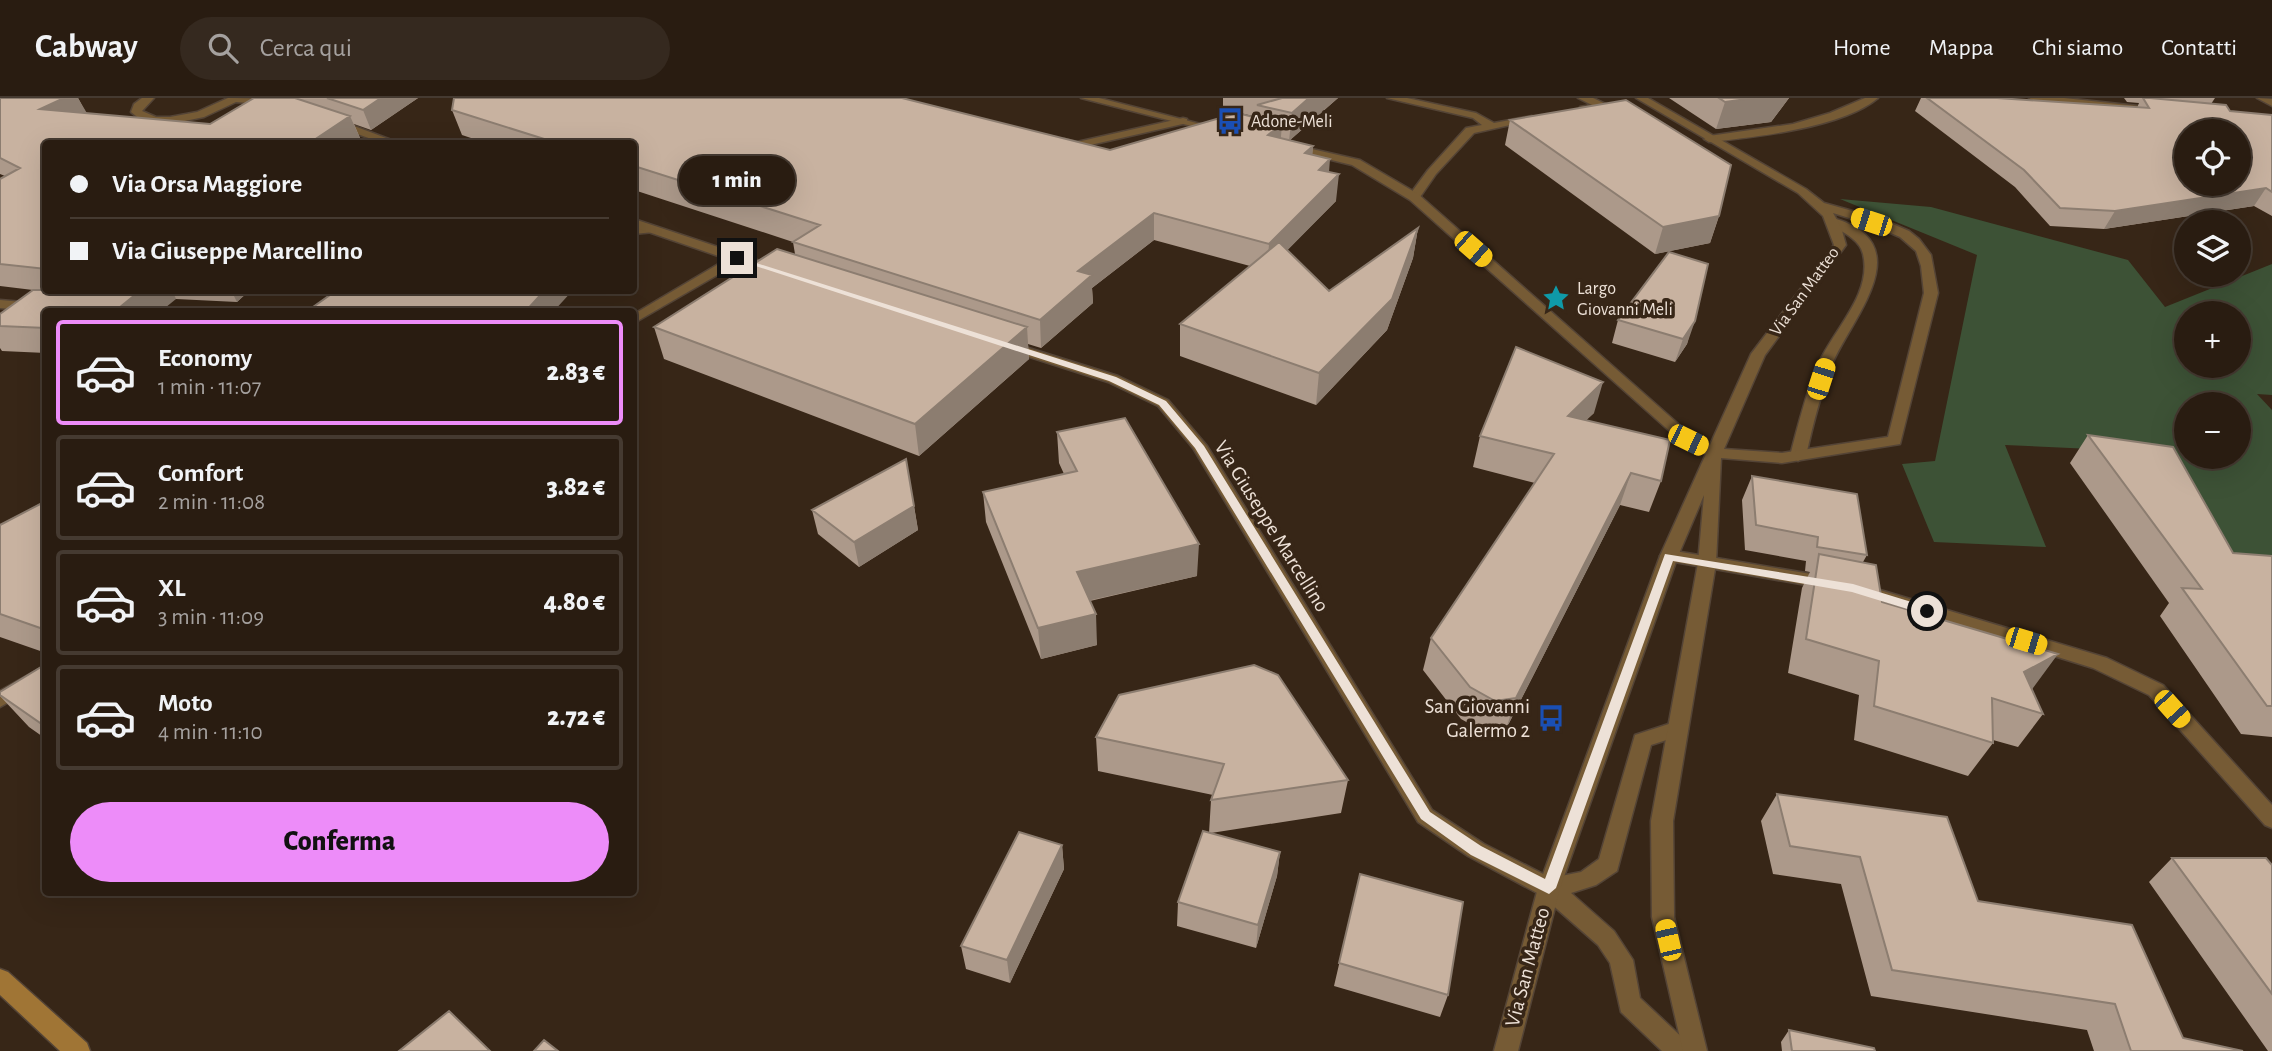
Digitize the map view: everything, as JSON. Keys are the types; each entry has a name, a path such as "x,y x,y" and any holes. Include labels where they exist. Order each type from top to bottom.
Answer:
{"main road":[{"path":"0,980 78,1051"}],"street":[{"path":"149,98 138,106 136,112 149,119 163,120 205,114 235,99 269,100 282,104"},
{"path":"1086,98 1236,134"},
{"path":"1392,98 1476,116 1492,126"},
{"path":"1567,112 1605,106 1583,98"},
{"name":"Via San Matteo","path":"1506,1051 1549,888 1669,556 1758,354 1840,245 1836,223 1822,206 1802,191 1641,98"},
{"path":"1709,139 1768,133 1847,112 1873,98"},
{"path":"2034,98 2153,110"},
{"path":"2262,98 2272,103"},
{"path":"320,117 386,140"},
{"path":"1414,197 1469,130 1542,117"},
{"path":"1050,139 1077,145 1183,121"},
{"path":"1276,143 1356,162 1414,197 1688,440 1715,453 1782,458 1895,441 1931,293 1929,269 1922,250 1914,240 1896,230 1822,206"},
{"path":"1797,456 1827,359 1863,298 1869,281 1870,255 1862,240 1836,223"},
{"path":"642,230 788,274"},
{"path":"637,317 737,258"},
{"path":"0,304 55,308"},
{"name":"Via Giuseppe Marcellino","path":"996,341 1113,379 1163,403 1199,446 1425,816 1476,850 1549,888 1606,938 1621,960 1629,1004 1679,1051"},
{"name":"Via San Matteo","path":"1695,1051 1662,917 1662,821 1707,563 1715,453"},
{"path":"1669,556 1853,588 2099,663 2156,690 2272,819"},
{"path":"0,700 42,674"},
{"path":"1549,888 1579,883 1598,875 1609,864 1642,740 1678,729"}],"green space":[{"path":"1840,199 1931,207 2128,260 2165,307 2174,303 2174,378 2251,378 2251,301 2180,301 2215,287 2251,287 2251,272 2272,264 2272,395 2257,394 2272,410 2272,560 2219,556 2157,452 2005,445 2046,547 1934,542 1902,464 1935,461 1977,255"}],"building":[{"path":"0,98 64,98 40,109 210,124 254,98 295,98 350,116 314,140 42,140 42,269 0,264 0,179 20,168 0,158"},
{"path":"327,98 381,98 363,110"},
{"path":"454,98 902,98 1110,150 1237,113 1282,124 1268,135 1313,146 1305,153 1330,159 1319,170 1339,174 1269,244 1154,213 1078,271 1092,275 1040,320 793,242 820,225 637,167 637,140 547,140 452,110"},
{"path":"1282,98 1309,98 1292,113 1257,105"},
{"path":"1719,98 1754,98 1725,102"},
{"path":"1927,98 1997,98 2149,108 2143,98 2150,98 2226,105 2230,111 2272,115 2272,192 2266,188 2251,190 2251,119 2174,119 2174,196 2213,196 2115,211 2060,208 2024,170"},
{"path":"1626,100 1731,165 1719,216 1663,227 1510,120"},
{"path":"1418,228 1392,299 1319,373 1180,324 1279,242 1329,291"},
{"path":"777,249 1027,327 915,424 654,327"},
{"path":"1669,252 1708,264 1695,321 1683,339 1618,320"},
{"path":"33,290 42,290 42,294 136,294 119,308 42,308 42,328 0,326 0,314"},
{"path":"331,294 541,294 529,308 312,308"},
{"path":"1516,347 1603,382 1568,416 1670,440 1661,481 1631,473 1516,698 1495,701 1470,687 1431,638 1554,454 1480,436"},
{"path":"1125,418 1199,544 1077,572 1096,614 1038,628 983,492 1077,471 1057,432"},
{"path":"2088,435 2173,447 2174,469 2185,469 2233,553 2272,556 2272,706 2267,706 2182,588 2202,589"},
{"path":"906,459 914,506 854,542 812,510"},
{"path":"1752,476 1857,494 1867,555 1817,547 1818,537 1756,525"},
{"path":"42,503 42,629 0,614 0,525"},
{"path":"1819,554 1876,565 1882,602 2058,654 2024,672 2043,714 1992,698 1993,743 1874,706 1879,661 1806,639"},
{"path":"1254,665 1278,675 1348,780 1211,800 1224,764 1096,737 1119,695"},
{"path":"42,666 42,724 0,695 0,692"},
{"path":"1777,794 1947,817 1978,901 2132,925 2183,1038 2243,1051 2131,1051 2115,1004 1892,970 1860,857 1790,846"},
{"path":"1203,831 1280,852 1258,925 1178,902"},
{"path":"1019,832 1062,845 1007,960 961,946"},
{"path":"2172,858 2266,858 2272,865 2272,994"},
{"path":"1360,874 1463,902 1448,995 1339,963"},
{"path":"449,1011 490,1051 399,1051"},
{"path":"1789,1030 1874,1048 1875,1051 1792,1051"},
{"path":"544,1040 558,1051 534,1051"}],"place":[{"name":"Adone-Meli","path":"1230,121"},
{"name":"Largo Giovanni Meli","path":"1556,298"},
{"name":"San Giovanni Galermo 2","path":"1551,718"}],"route":[{"path":"737,258 1113,379 1163,403 1199,446 1425,816 1476,850 1549,888 1669,556 1853,588 1927,611"}]}
